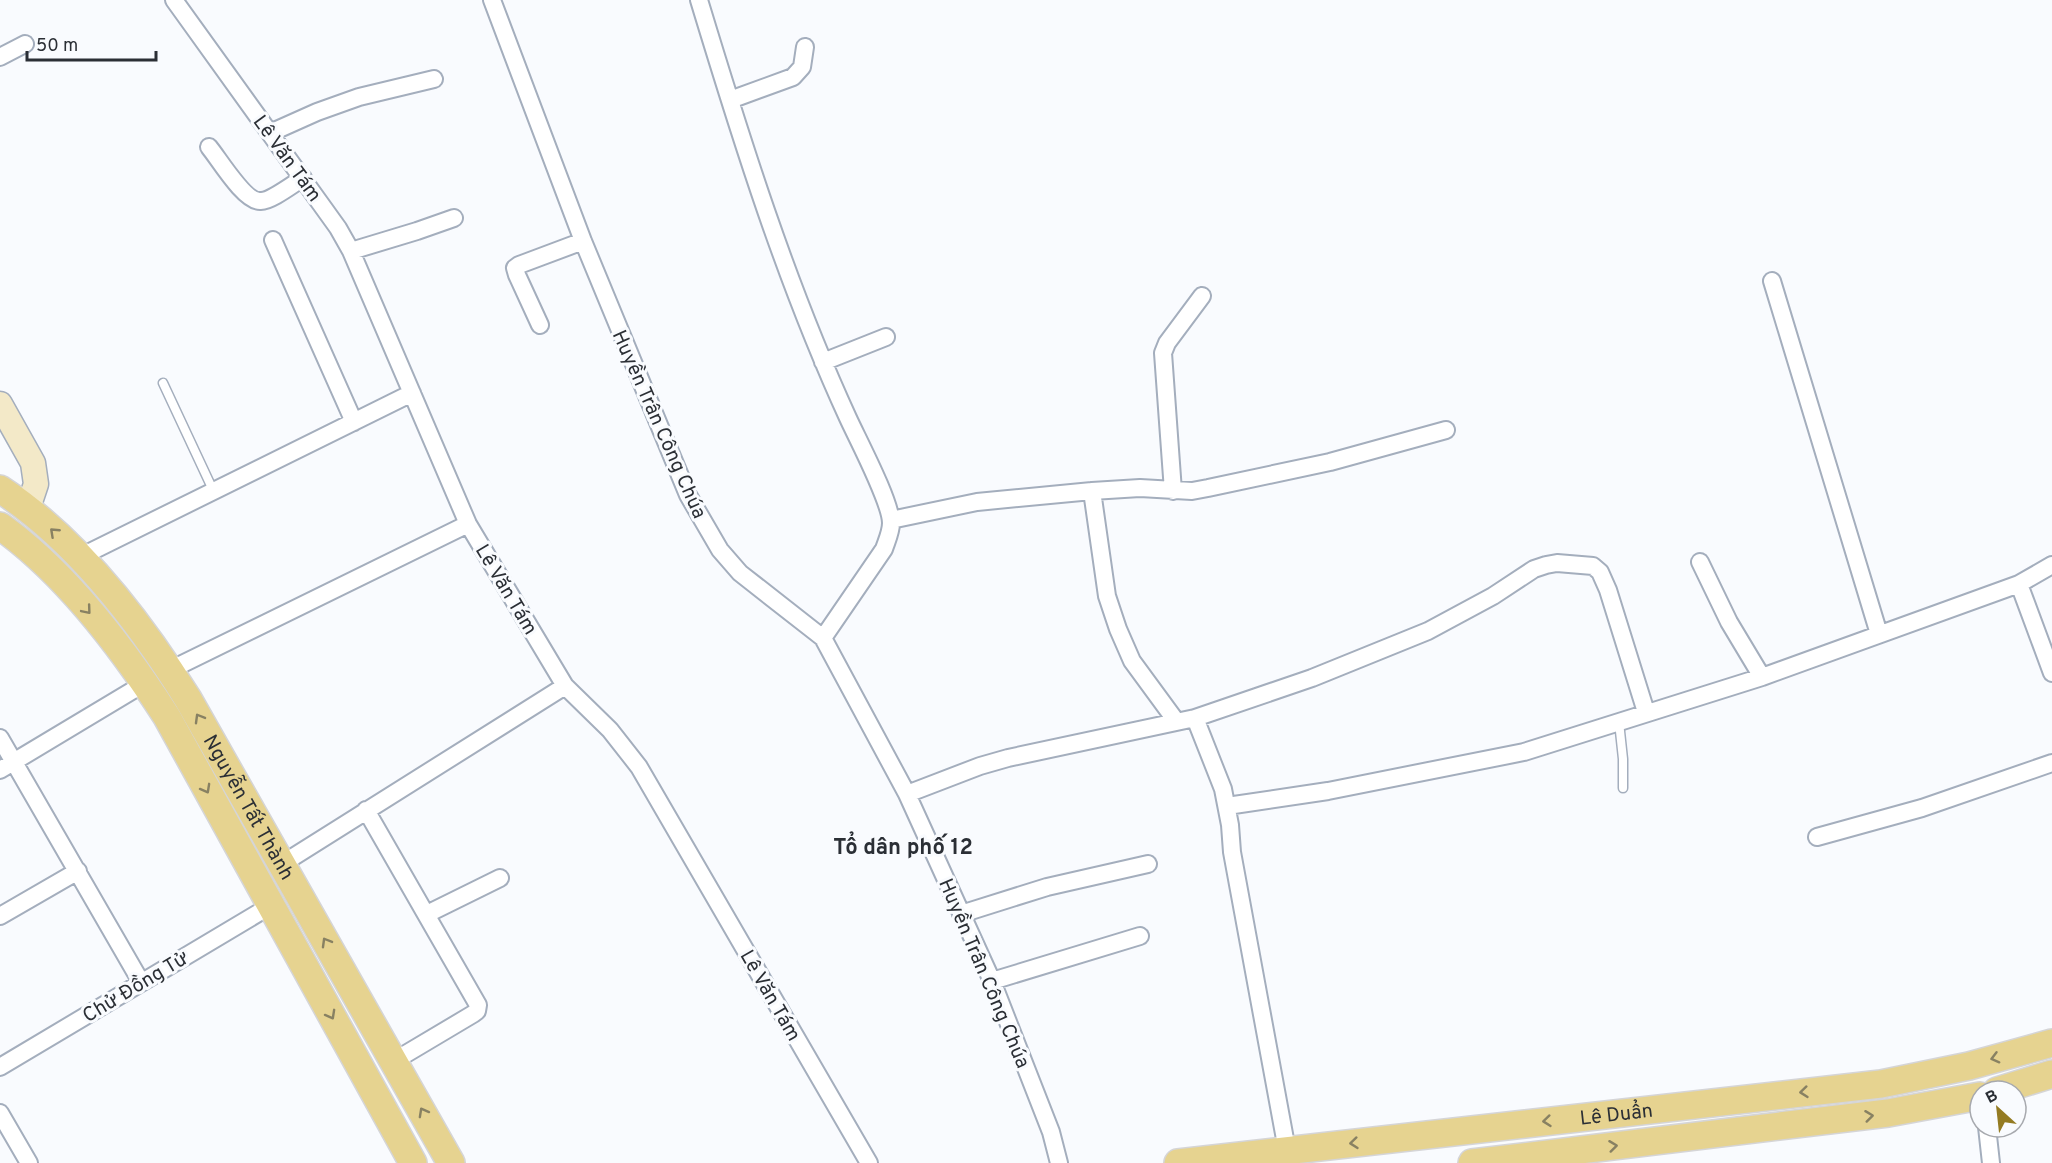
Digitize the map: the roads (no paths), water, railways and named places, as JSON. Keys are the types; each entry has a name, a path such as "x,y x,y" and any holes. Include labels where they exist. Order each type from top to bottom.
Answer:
{"main road":[{"name":"Nguyễn Tất Thành","path":"0,489 28,508 80,557 151,641 282,864 451,1163"},
{"name":"Nguyễn Tất Thành","path":"3,533 64,583 128,658 145,683 413,1163"},
{"name":"Lê Duẩn","path":"1178,1163 1881,1084 1969,1066 2052,1043"},
{"path":"2028,1081 2052,1074"},
{"name":"Lê Duẩn","path":"1472,1163 1888,1113 1968,1098"}],"street":[{"name":"Lê Văn Tám","path":"174,0 338,228 351,251 468,524 565,686 610,730 639,766 869,1163"},
{"name":"Huyền Trân Công Chúa","path":"492,0 582,241 688,495 720,550 740,573 823,638 907,794 992,981 1051,1132 1059,1163"},
{"path":"699,0 790,282 880,488 891,520 890,534 884,549 823,638"},
{"path":"0,57 25,44"},
{"path":"730,100 793,77 802,67 805,47"},
{"path":"270,133 317,112 359,97 434,79"},
{"path":"209,147 244,193 254,200 262,202 303,178"},
{"path":"351,251 454,218"},
{"path":"273,240 354,422"},
{"path":"540,325 515,268 582,241"},
{"path":"1772,281 1879,634"},
{"path":"1173,491 1163,354 1167,343 1202,296"},
{"path":"823,362 886,337"},
{"path":"80,557 412,393"},
{"path":"0,404 33,463 36,484 28,508 3,533"},
{"path":"891,520 977,502 1092,490 1140,488 1173,491 1208,488 1330,462 1446,430"},
{"path":"1092,490 1107,596 1118,629 1132,661 1176,722"},
{"path":"170,670 468,524"},
{"path":"1700,562 1729,622 1762,677"},
{"path":"907,794 980,766 1195,718 1312,678 1399,643 1454,617 1534,569 1557,563 1593,566 1600,572 1608,590 1646,712"},
{"path":"1227,806 1328,790 1524,752 1762,677 2019,584 2052,566"},
{"path":"2019,584 2052,673"},
{"path":"0,770 145,683"},
{"path":"282,864 565,686"},
{"path":"1195,718 1223,789 1227,806 1232,852 1287,1150"},
{"path":"0,738 141,982"},
{"path":"1817,837 1922,808 2052,763"},
{"path":"366,810 428,914 478,1005 477,1011 394,1061"},
{"path":"961,914 1047,887 1148,864"},
{"path":"0,916 78,871"},
{"path":"428,914 500,878"},
{"name":"Chử Đồng Tử","path":"0,1067 270,906"},
{"path":"992,981 1140,936"},
{"path":"0,1113 29,1163"},
{"path":"1988,1139 1991,1163"}],"lane":[{"path":"163,383 213,490"},
{"path":"1618,722 1623,759 1623,788"}],"district":[{"name":"Tổ dân phố 12","path":"903,846"}]}
